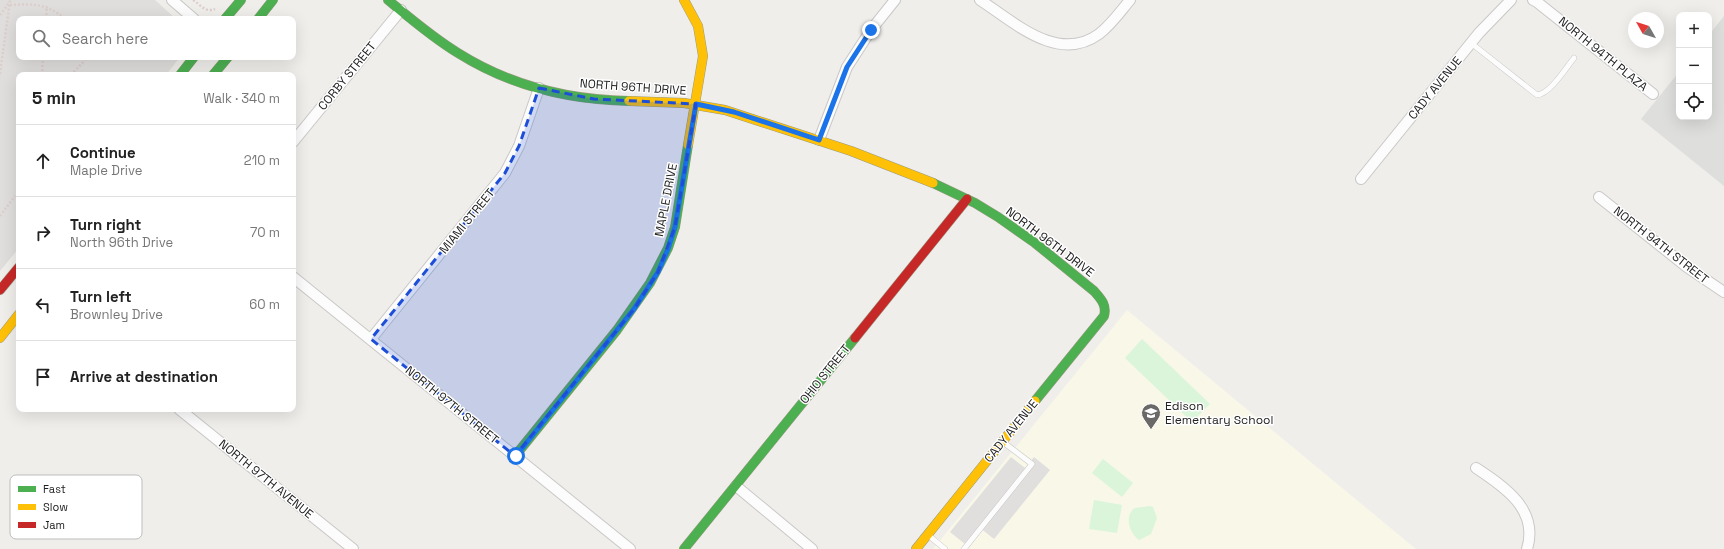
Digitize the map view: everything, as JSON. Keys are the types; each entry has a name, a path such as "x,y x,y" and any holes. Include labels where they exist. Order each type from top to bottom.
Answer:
{"street":[{"path":"172,0 184,4 192,16"},
{"path":"228,16 241,0"},
{"path":"260,16 273,0"},
{"name":"NORTH 96TH DRIVE","path":"388,0 440,41 469,60 508,78 566,95 594,99 680,101 734,112 819,140 928,180 967,200 1018,230 1094,291 1106,307 1105,312"},
{"name":"MAPLE DRIVE","path":"516,456 634,309 658,272 668,249 675,227 703,65 702,39 696,20 684,0"},
{"path":"819,140 841,80 853,55 895,0"},
{"path":"980,0 1037,38 1051,43 1068,45 1084,43 1105,29 1130,0"},
{"name":"CADY AVENUE","path":"1361,179 1471,43 1511,0"},
{"name":"NORTH 94TH PLAZA","path":"1533,0 1653,94"},
{"name":"CORBY STREET","path":"296,138 401,10"},
{"path":"182,72 192,60"},
{"path":"216,72 226,60"},
{"name":"MIAMI STREET","path":"371,340 505,173 519,146 539,88"},
{"name":"NORTH 94TH STREET","path":"1599,197 1686,267 1724,292"},
{"name":"OHIO STREET","path":"684,549 967,200"},
{"path":"0,289 16,270"},
{"name":"NORTH 97TH STREET","path":"296,279 630,549"},
{"name":"CADY AVENUE","path":"916,549 1104,316 1105,312"},
{"path":"0,338 16,318"},
{"name":"NORTH 97TH AVENUE","path":"183,412 353,549"},
{"path":"1476,468 1495,480 1524,510 1530,529 1530,539 1527,549"},
{"path":"736,486 812,549"}],"lane":[{"path":"1471,43 1537,95 1542,95 1550,88 1574,58"},
{"path":"964,549 1032,464 1003,441"},
{"path":"927,534 945,549"}],"path":[{"path":"193,0 202,8 211,10"},
{"path":"10,3 47,6 62,16"},
{"path":"0,15 10,3"},
{"path":"0,74 10,3"},
{"path":"46,16 47,6"},
{"path":"0,39 5,40"},
{"path":"42,72 43,60"},
{"path":"74,72 85,60"},
{"path":"0,216 15,196"}],"highlighted area":[{"path":"539,88 594,99 696,104 675,227 658,272 634,309 515,456 371,339 505,173 519,146"}],"shaded area":[{"path":"0,0 155,0 173,16 16,16 16,60 178,60 168,72 16,72 16,252 0,271"},
{"path":"1724,16 1724,186 1641,119 1676,76 1676,120 1712,120 1712,31"},
{"name":"Edison Elementary School","path":"1127,310 1416,549 933,549"},
{"path":"1011,457 1025,468 1034,457 1050,470 994,539 979,527 965,544 950,532"}],"green space":[{"path":"1142,339 1210,404 1192,422 1125,358"},
{"path":"1103,459 1133,483 1122,497 1092,473"},
{"path":"1094,500 1122,505 1117,533 1089,529"},
{"path":"1153,507 1157,518 1151,534 1139,540 1130,529 1130,515 1135,508"}],"traffic: fast":[{"path":"228,16 241,0"},
{"path":"260,16 273,0"},
{"path":"388,0 440,41 498,74 540,89 562,94 584,98 629,101"},
{"path":"182,72 192,60"},
{"path":"216,72 226,60"},
{"path":"515,456 617,330 650,283 668,248 675,227 688,145"},
{"path":"933,183 975,203 998,217 1035,243 1094,291 1103,302 1105,309 1104,316 1035,401"},
{"path":"684,549 855,338"}],"traffic: slow":[{"path":"684,0 698,26 703,56 688,145"},
{"path":"629,101 684,103 725,110 851,151 933,183"},
{"path":"0,338 16,318"},
{"path":"916,549 1035,401"}],"traffic: jam":[{"path":"855,338 967,199"},
{"path":"0,290 16,271"}],"place":[{"name":"Edison Elementary School","path":"1151,430"}],"route":[{"path":"516,456 634,309 658,272 668,249 675,227 696,104 734,112 819,140 847,67 853,55 871,30"}]}
